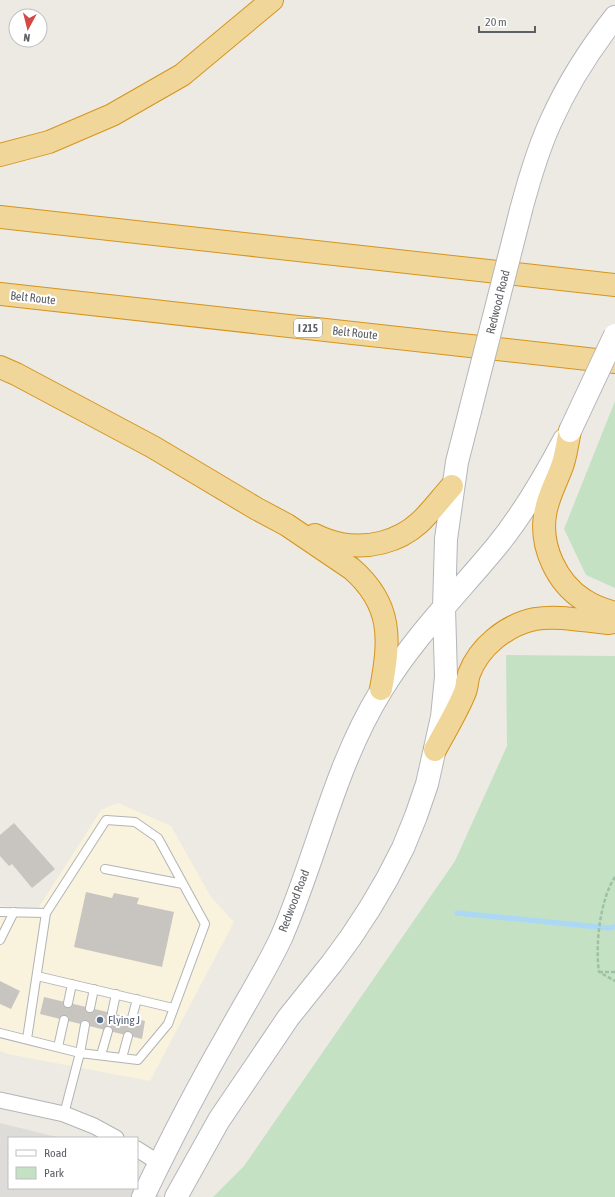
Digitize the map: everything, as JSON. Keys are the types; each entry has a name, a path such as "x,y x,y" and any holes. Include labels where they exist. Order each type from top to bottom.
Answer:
{"highway":[{"path":"0,155 49,142 119,111 182,75 272,0"},
{"path":"0,217 615,285"},
{"name":"Belt Route","path":"0,294 615,362"},
{"path":"0,367 16,374 153,447 257,509 287,525 352,568 361,576 374,593 381,608 387,630 387,659 381,689"},
{"path":"570,431 562,468 551,492 544,517 548,549 560,577 575,594 585,601 615,614"},
{"path":"287,525 340,544 351,546 376,544 394,539 415,527 452,486"},
{"path":"435,750 465,692 469,675 475,663 489,644 498,636 509,629 534,620 563,619 608,623 615,622"}],"main road":[{"name":"Redwood Road","path":"176,1197 219,1120 288,1018 351,937 388,879 416,816 427,784 442,717 446,677 444,608 446,539 452,486 457,462 521,210 534,165 550,121 566,90 584,59 615,17"},
{"name":"Redwood Road","path":"143,1197 189,1103 280,940 338,779 363,723 381,689 402,660 517,520 537,490 570,431 615,335"},
{"path":"155,1197 162,1179 159,1163"}],"street":[{"path":"0,1100 64,1114 94,1126 114,1137"},
{"path":"138,1150 159,1163"}],"lane":[{"path":"0,1032 80,1053 138,1060 168,1024 205,924 158,838 135,822 106,820 46,913 27,1039"},
{"path":"105,869 183,884"},
{"path":"0,912 46,913"},
{"path":"0,940 14,912"},
{"path":"37,976 173,1008"},
{"path":"68,1003 72,984"},
{"path":"90,1008 94,989"},
{"path":"112,1013 116,994"},
{"path":"132,1018 137,999"},
{"path":"58,1048 64,1020"},
{"path":"64,1114 80,1053 85,1025"},
{"path":"102,1055 108,1031"},
{"path":"122,1058 128,1036"}],"path":[{"path":"599,972 597,959 601,914 612,881 615,877"},
{"path":"599,972 615,972"},
{"path":"599,972 615,981"}],"shaded area":[{"path":"118,803 171,826 211,897 234,922 150,1081 8,1054 0,1051 0,906 37,910 101,810"},
{"path":"0,1123 57,1137 8,1137 8,1189 138,1189 138,1182 162,1197 0,1197"}],"green space":[{"path":"615,401 615,588 586,575 564,529"},
{"path":"506,655 615,656 615,1197 213,1197 244,1166 455,861 507,746"}],"building":[{"path":"14,823 55,869 32,888 12,864 9,866 0,856 0,835"},
{"path":"86,892 112,898 114,893 139,898 137,904 174,912 162,967 74,947"},
{"path":"0,981 20,991 11,1009 0,1004"},
{"path":"44,997 145,1021 142,1039 40,1014"}],"waterway":[{"path":"457,913 609,928 615,927"}],"place":[{"name":"Flying J","path":"100,1020"}]}
